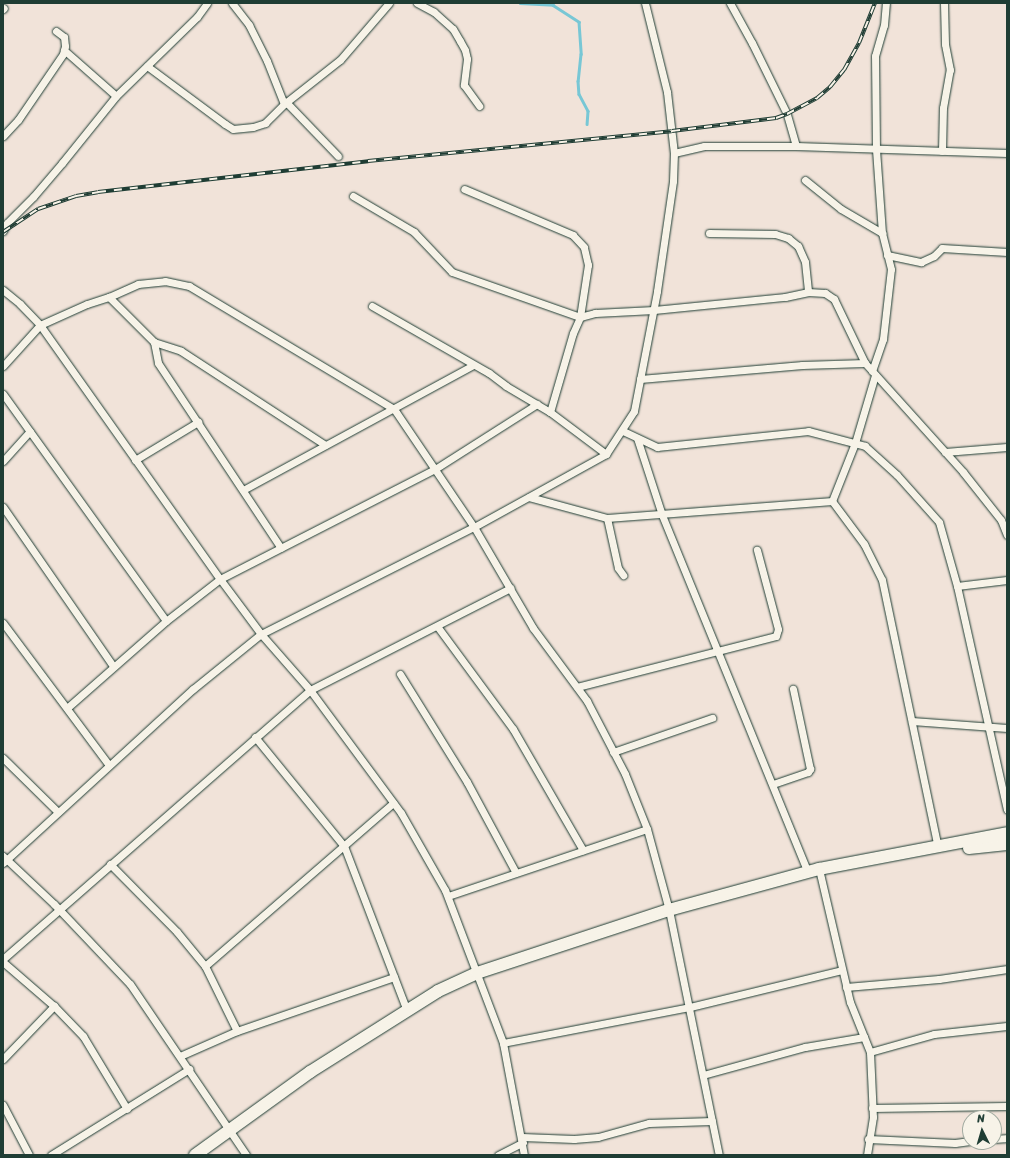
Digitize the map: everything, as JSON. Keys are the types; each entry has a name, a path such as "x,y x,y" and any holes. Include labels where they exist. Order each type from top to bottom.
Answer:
{"highway":[{"path":"195,1155 310,1072 438,991 477,973 669,910 814,871 920,849 1007,834"},
{"path":"938,847 966,849 1007,844"}],"street":[{"path":"3,231 8,223 62,163 116,96 197,17 207,3"},
{"path":"232,3 249,25 267,61 285,103 338,156"},
{"path":"147,66 233,129 253,127 265,122 285,103 340,60 389,3"},
{"path":"417,3 434,12 453,29 460,40 465,50 467,59 464,85 478,106"},
{"path":"246,1155 130,984 59,909 4,859 194,689 261,634 474,527 606,454 623,431 634,411 654,310 673,181 674,153 666,92 644,3"},
{"path":"730,3 752,43 787,114 796,146"},
{"path":"832,501 855,443 883,340 891,269 882,233 876,149 875,56 884,25 886,3"},
{"path":"942,151 944,108 950,70 945,44 944,3"},
{"path":"3,136 18,120 64,50 64,37 56,31"},
{"path":"64,50 116,96"},
{"path":"674,153 704,146 796,146 1007,153"},
{"path":"805,180 841,209 882,233"},
{"path":"464,189 573,235 584,247 588,265 580,317 573,333 550,412"},
{"path":"353,196 387,214 414,232 452,272 580,317 595,314 654,310 784,297 808,292 825,293 834,299 865,363 1004,520 1007,535"},
{"path":"709,233 775,234 788,238 798,246 805,262 808,292"},
{"path":"887,255 921,262 934,256 942,248 1007,252"},
{"path":"3,366 40,325 87,304 109,297 138,284 152,281 165,281 189,286 394,409 474,527 533,628 587,701 613,752 647,829 669,910 719,1155"},
{"path":"3,290 20,304 40,325 220,579 261,634 310,690 393,803 448,896 477,973 503,1043 523,1140 524,1155"},
{"path":"109,297 154,342 181,351 325,445"},
{"path":"372,306 489,373 506,386 550,412 606,454"},
{"path":"154,342 158,363 281,548"},
{"path":"640,379 802,365 865,363"},
{"path":"242,490 474,365"},
{"path":"3,394 166,621"},
{"path":"67,708 166,621 220,579 435,469 537,404"},
{"path":"135,460 198,422"},
{"path":"623,431 657,447 808,431 866,446 897,475 939,522 957,586 1007,809"},
{"path":"3,461 30,432"},
{"path":"637,438 662,515 773,784 814,871 850,1002 870,1052 873,1117 868,1139 867,1155"},
{"path":"945,452 1007,447"},
{"path":"529,497 606,518 662,515 832,501"},
{"path":"832,501 864,544 882,580 938,847"},
{"path":"3,507 113,666"},
{"path":"606,518 618,568 623,575"},
{"path":"577,687 776,636 778,630 757,550"},
{"path":"957,586 1007,580"},
{"path":"127,1109 83,1036 54,1006 3,960 110,864 310,690 510,588"},
{"path":"3,623 109,766"},
{"path":"437,626 513,729 583,850"},
{"path":"400,674 467,782 516,873"},
{"path":"773,784 808,772 810,769 793,689"},
{"path":"613,752 712,718"},
{"path":"912,721 988,725 1007,728"},
{"path":"255,737 344,846 407,1012"},
{"path":"3,758 58,812"},
{"path":"205,966 393,803"},
{"path":"448,896 647,829"},
{"path":"110,864 176,932 205,966 238,1031"},
{"path":"846,987 939,979 1007,969"},
{"path":"503,1043 690,1007 842,970"},
{"path":"180,1056 238,1031 394,977"},
{"path":"3,1059 54,1006"},
{"path":"870,1052 934,1034 1007,1026"},
{"path":"703,1075 805,1047 864,1037"},
{"path":"51,1155 189,1069"},
{"path":"3,1105 29,1155"},
{"path":"872,1108 1007,1106"},
{"path":"498,1155 523,1140 598,1137 649,1123 712,1121"},
{"path":"868,1139 962,1142"}],"waterway":[{"path":"520,3 553,5 579,22 581,54 578,81 579,94 588,111 587,124"}],"railway":[{"path":"3,232 38,209 76,196 98,192 368,161 672,131 776,118 787,114 817,98 830,87 844,70 859,43 875,3"}]}
